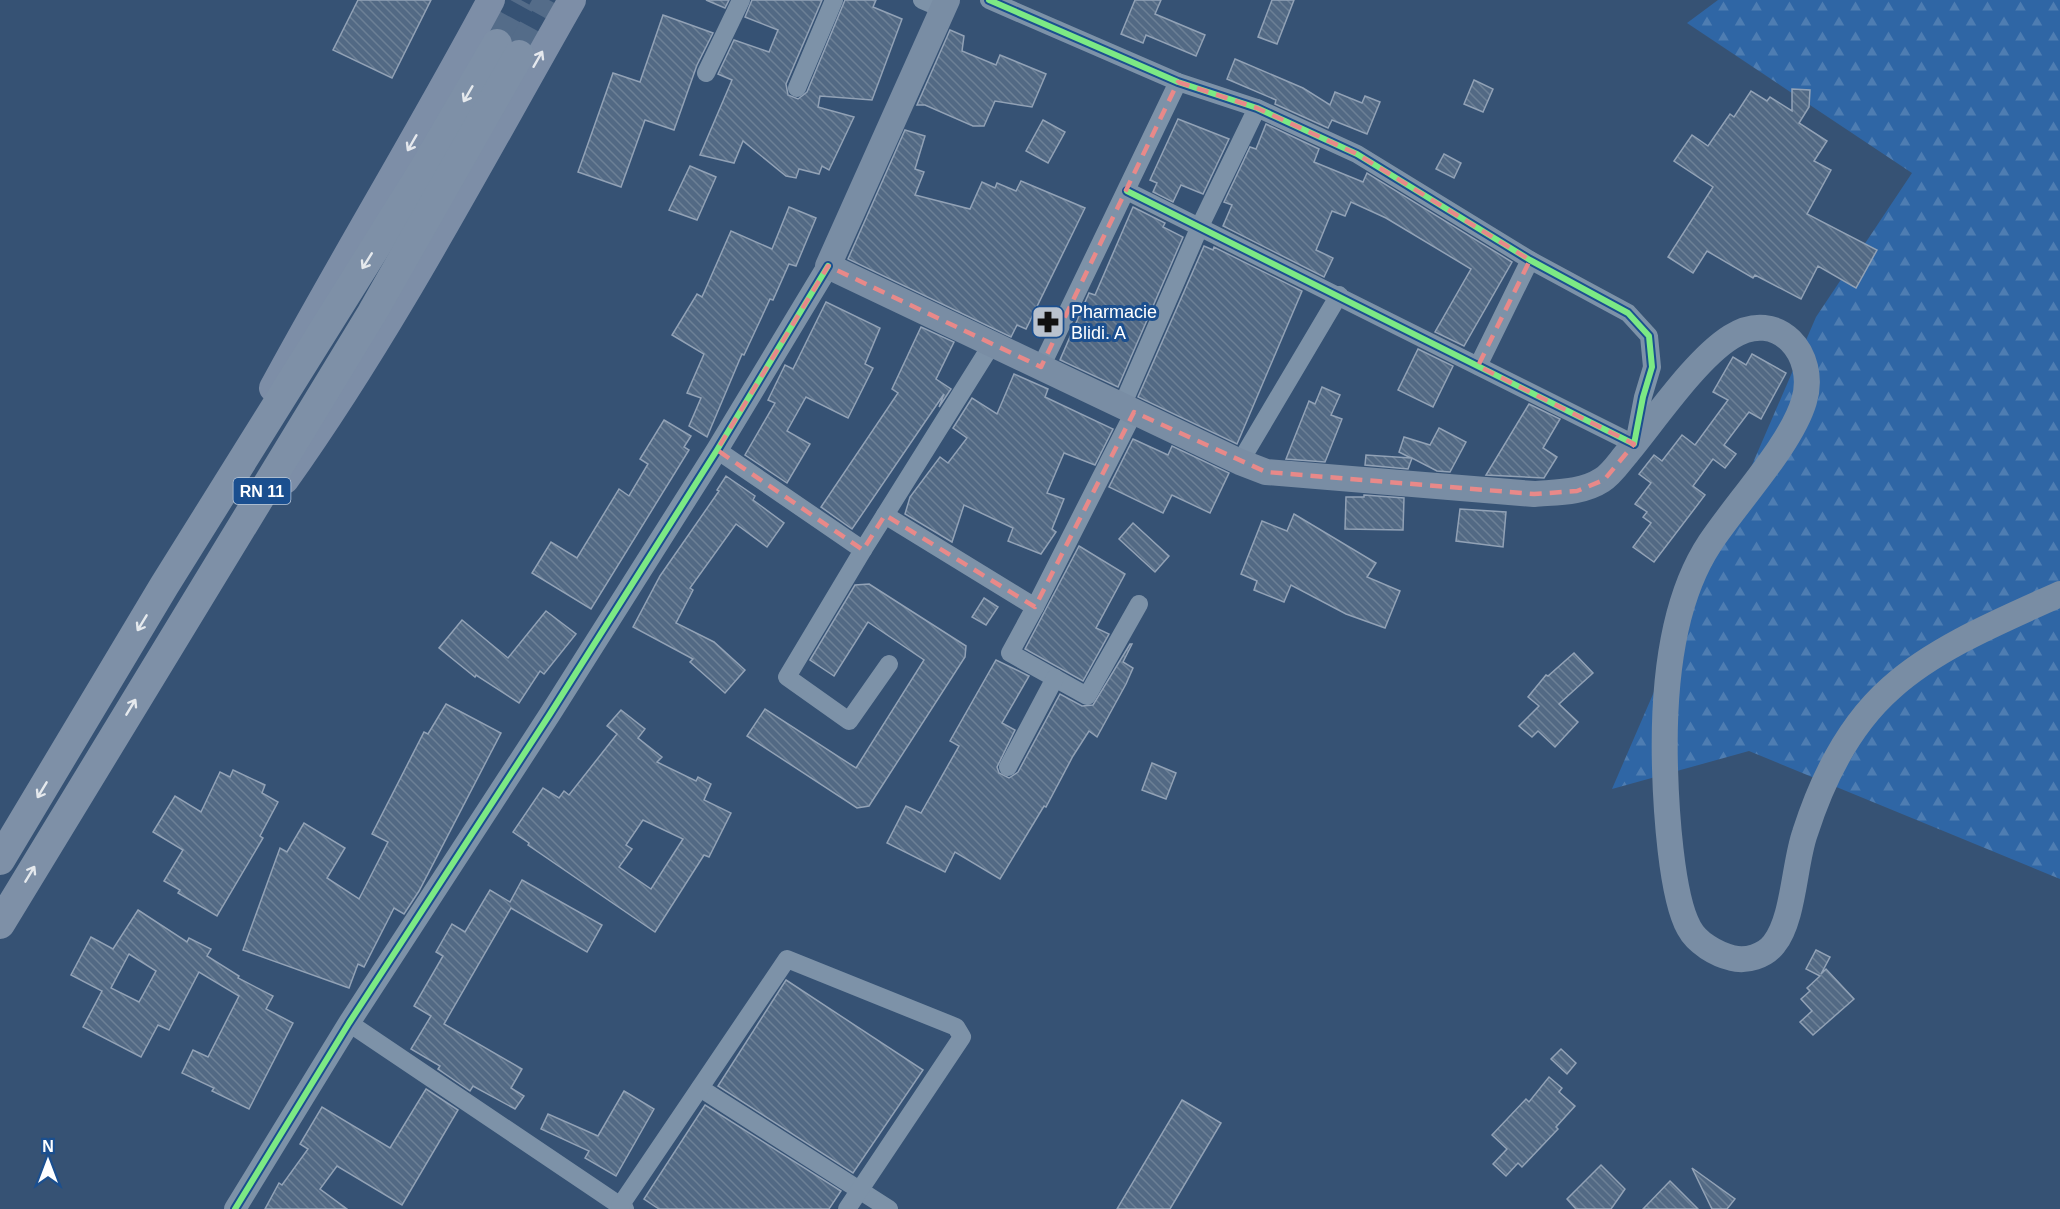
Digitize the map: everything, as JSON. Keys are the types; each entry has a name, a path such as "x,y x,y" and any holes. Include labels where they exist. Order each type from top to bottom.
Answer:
{"highway":[{"name":"RN 11","path":"0,860 164,586 423,171 508,49 372,313 0,924"}],"main road":[{"path":"164,586 331,282 437,100 491,0"},
{"path":"171,640 333,411 572,0"},
{"path":"937,3 828,267 1240,462 1266,472 1534,494 1577,491 1604,480 1712,352 1734,335 1757,327 1780,331 1798,348 1808,375 1805,399 1794,426 1707,547 1686,598 1671,653 1664,725 1666,802 1679,900 1689,930 1707,948 1736,960 1758,957 1774,944 1785,919 1803,837 1819,791 1840,752 1864,717 1890,688 1925,662 2009,616 2060,594"}],"street":[{"path":"706,74 741,0"},
{"path":"797,88 834,0"},
{"path":"989,0 1178,82 1257,108 1357,154 1530,260 1628,313 1649,336 1652,367 1643,397 1634,444 1127,191"},
{"path":"1041,367 1178,82"},
{"path":"1139,604 1087,696 1010,653 1035,607 1128,409 1200,226 1257,108"},
{"path":"1478,366 1530,260"},
{"path":"235,1209 349,1023 550,714 717,450 828,267"},
{"path":"1240,462 1339,295"},
{"path":"889,664 849,721 787,677 863,550 992,344"},
{"path":"717,450 863,550"},
{"path":"885,515 1035,607"},
{"path":"1008,768 1055,678"},
{"path":"349,1023 622,1207 787,959 956,1027 962,1037 847,1209"},
{"path":"700,1088 889,1209"}],"highlighted area":[{"path":"1178,82 1257,108 1357,154 1530,260 1478,366 1634,444 1604,480 1577,491 1534,494 1266,472 1134,412 1035,607 885,515 863,550 717,450 828,266 1041,367"}],"green space":[{"path":"1718,0 2060,0 2060,879 1749,751 1612,789 1816,317 1912,173 1687,23"}],"building":[{"path":"358,0 431,0 392,78 333,50"},
{"path":"706,0 729,0 725,8"},
{"path":"752,0 822,0 786,84 788,95 798,99 807,92 845,0 876,0 873,7 902,19 872,100 820,96 818,107 854,117 829,170 822,166 819,174 799,169 796,178 786,176 743,141 734,163 700,155 732,80 718,74 734,40 769,52 778,30 745,17"},
{"path":"1135,0 1161,0 1155,14 1205,35 1196,56 1146,35 1143,43 1121,34"},
{"path":"1272,0 1294,0 1277,44 1258,37"},
{"path":"663,15 713,33 697,65 674,130 645,120 621,187 578,172 613,73 640,82"},
{"path":"950,30 964,36 962,51 996,65 1000,55 1046,74 1032,107 995,101 984,126 973,126 925,105 917,105"},
{"path":"1235,59 1303,88 1330,105 1335,92 1362,103 1365,96 1380,102 1367,134 1332,120 1328,128 1275,104 1276,100 1227,79"},
{"path":"1474,80 1493,89 1483,112 1464,104"},
{"path":"1792,89 1810,90 1809,107 1799,123 1827,141 1814,161 1831,170 1807,214 1877,250 1856,288 1818,266 1801,299 1755,275 1753,278 1707,251 1693,273 1668,257 1713,187 1674,161 1692,135 1708,146 1730,114 1734,117 1751,91 1767,101 1770,97 1792,111"},
{"path":"1178,119 1229,139 1203,194 1181,185 1173,202 1153,192 1157,183 1150,180"},
{"path":"1043,120 1065,132 1048,163 1026,151"},
{"path":"1266,124 1319,149 1314,162 1363,182 1367,173 1512,262 1464,346 1435,332 1471,269 1386,218 1351,202 1345,216 1332,211 1316,250 1333,258 1324,277 1223,226 1232,205 1224,202 1250,147 1256,149"},
{"path":"905,130 925,136 915,169 924,172 915,195 970,209 982,182 995,188 997,183 1016,191 1021,181 1085,208 1026,329 1017,325 1011,337 848,259"},
{"path":"1444,154 1461,163 1454,178 1436,169"},
{"path":"690,166 716,177 697,220 669,210"},
{"path":"789,207 816,218 796,266 789,264 773,300 770,299 744,355 742,354 707,437 689,426 701,398 687,393 704,354 672,335 697,294 702,297 731,231 772,249"},
{"path":"1133,207 1165,223 1163,227 1183,237 1118,387 1060,360 1089,293 1095,295"},
{"path":"1204,246 1213,250 1214,247 1302,291 1237,444 1138,397"},
{"path":"826,302 880,328 865,364 873,368 848,418 806,397 787,431 810,444 787,483 745,455 775,403 768,400 785,365 793,369"},
{"path":"921,327 954,342 936,379 951,389 939,407 944,394 852,529 821,507 898,393 892,389"},
{"path":"1418,349 1453,366 1433,407 1398,390"},
{"path":"1752,354 1786,373 1761,419 1749,412 1724,445 1736,454 1725,468 1713,459 1693,486 1705,495 1654,562 1633,547 1651,523 1643,517 1647,512 1635,504 1651,483 1639,474 1654,455 1662,461 1682,435 1695,445 1728,400 1713,392 1733,357 1746,365"},
{"path":"1014,374 1048,389 1045,397 1113,429 1095,465 1064,453 1047,493 1064,499 1052,529 1056,532 1041,554 1008,541 1013,528 964,505 952,542 905,514 910,497 940,457 948,463 967,438 953,428 972,398 997,414"},
{"path":"1322,387 1340,395 1331,415 1342,419 1325,462 1286,459 1309,401 1315,404"},
{"path":"1529,404 1560,419 1543,448 1557,457 1544,478 1486,475"},
{"path":"664,420 691,436 684,447 689,450 591,609 532,573 551,542 577,558 619,489 629,496 648,464 640,459"},
{"path":"1439,428 1466,442 1450,472 1437,471 1412,458 1408,469 1365,465 1366,455 1411,458 1399,452 1404,437 1430,445"},
{"path":"1133,439 1168,455 1172,446 1229,473 1210,513 1172,495 1163,513 1109,487"},
{"path":"726,476 755,496 753,500 784,523 767,547 736,524 690,588 693,590 676,623 714,642 745,670 725,693 690,662 693,659 633,627 660,576 719,491 717,490"},
{"path":"1364,495 1404,498 1403,530 1345,529 1346,497 1364,497"},
{"path":"1460,509 1506,512 1503,547 1456,541"},
{"path":"1294,514 1376,563 1367,577 1400,591 1385,628 1346,614 1291,585 1284,602 1254,590 1257,581 1241,574 1262,521 1287,531"},
{"path":"1133,523 1169,556 1155,572 1119,539"},
{"path":"1079,546 1125,574 1096,628 1109,634 1083,681 1025,649"},
{"path":"869,584 966,646 965,657 869,806 857,808 747,736 765,709 856,768 924,660 868,622 834,676 810,660 855,585"},
{"path":"984,598 998,607 986,625 972,617"},
{"path":"546,611 576,634 544,674 540,671 519,703 476,675 475,677 439,648 462,620 508,658"},
{"path":"1132,644 1123,662 1133,668 1097,737 1089,731 1046,807 1044,806 1000,879 955,852 945,872 887,843 906,806 921,813 959,746 950,741 996,660 1029,676 1002,723 1015,730 997,767 999,773 1009,778 1018,772 1060,694 1082,706 1093,705"},
{"path":"1574,653 1593,673 1559,704 1578,722 1555,747 1538,731 1532,737 1519,726 1539,706 1528,697 1546,675 1548,676"},
{"path":"446,704 501,733 419,891 404,914 394,908 364,967 358,964 349,988 243,950 280,848 287,852 304,823 345,848 327,878 359,899 388,842 372,834 424,732 428,734"},
{"path":"621,710 645,729 638,738 662,757 657,762 696,781 698,777 711,784 704,800 731,813 709,857 704,855 655,932 528,845 529,843 513,832 543,788 559,798 564,791 569,795 617,734 607,726","holes":["643,820 683,839 651,889 619,867 632,849 626,845"]},
{"path":"1152,763 1176,773 1166,799 1142,790"},
{"path":"233,770 265,785 262,793 278,802 260,836 263,838 217,916 178,893 180,890 164,881 183,850 153,832 175,796 201,812 220,772 230,777"},
{"path":"522,880 602,925 587,952 511,908 444,1024 522,1069 511,1088 524,1096 515,1109 473,1086 470,1091 438,1069 440,1066 411,1049 431,1016 414,1006 443,956 436,952 452,924 465,932 490,890 510,902"},
{"path":"138,910 187,942 189,938 211,949 207,956 239,976 238,978 273,996 266,1009 293,1023 249,1109 212,1091 214,1088 182,1073 193,1050 208,1057 239,996 199,972 169,1030 158,1025 141,1057 83,1027 102,991 71,975 91,937 113,949","holes":["129,954 156,971 139,1002 111,988"]},
{"path":"1816,950 1830,957 1821,974 1826,969 1854,999 1813,1035 1800,1022 1812,1011 1801,999 1810,991 1807,988 1820,976 1806,969"},
{"path":"786,980 923,1070 853,1173 718,1086"},
{"path":"1561,1049 1576,1063 1567,1074 1551,1059"},
{"path":"1549,1077 1562,1088 1559,1092 1575,1106 1556,1127 1558,1129 1522,1167 1518,1163 1506,1176 1493,1164 1507,1149 1492,1135 1526,1099 1529,1102"},
{"path":"426,1089 458,1110 402,1205 337,1166 320,1189 347,1209 265,1209 279,1183 282,1185 308,1149 300,1144 322,1107 390,1148"},
{"path":"624,1091 654,1109 616,1176 585,1158 589,1151 541,1129 548,1114 598,1136"},
{"path":"1182,1100 1221,1123 1170,1209 1117,1209"},
{"path":"705,1105 841,1191 829,1209 659,1209 644,1199"},
{"path":"1601,1165 1625,1189 1611,1209 1576,1209 1567,1199"},
{"path":"1692,1168 1735,1199 1727,1209 1712,1209"},
{"path":"1670,1181 1698,1209 1643,1209"}],"tunnel":[{"path":"497,44 521,0"},
{"path":"519,55 549,0"}],"cycle path":[{"path":"989,0 1178,82 1257,108 1357,154 1530,260 1628,313 1649,336 1652,367 1643,397 1634,444 1127,191"},
{"path":"235,1209 349,1023 550,714 717,450 828,266"}],"place":[{"name":"Pharmacie Blidi. A","path":"1048,322"}]}
